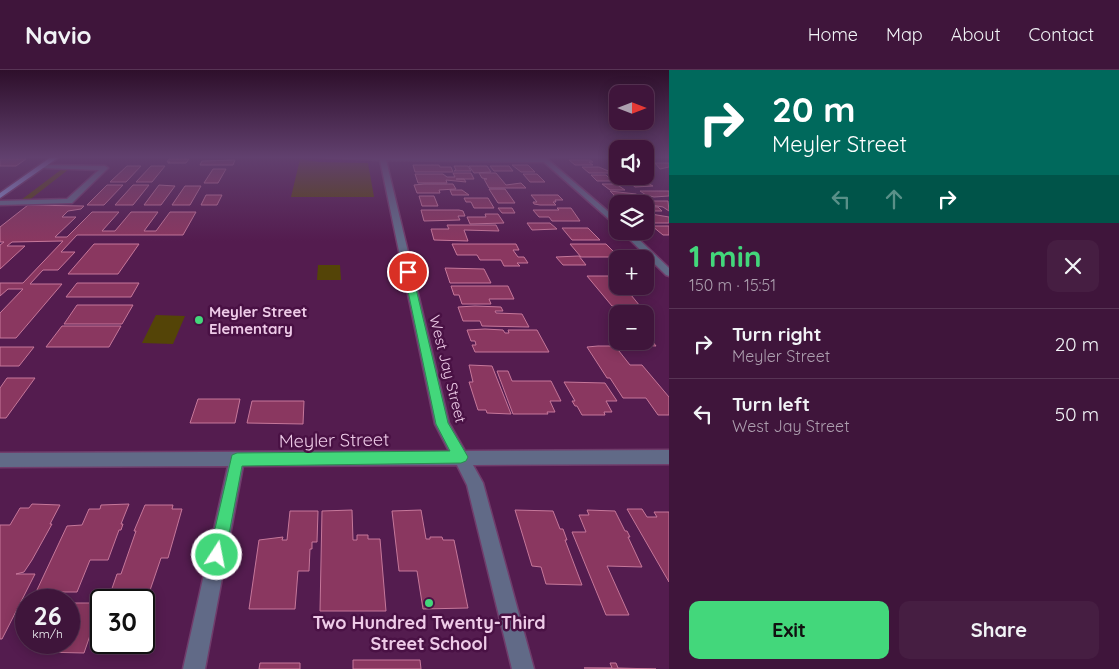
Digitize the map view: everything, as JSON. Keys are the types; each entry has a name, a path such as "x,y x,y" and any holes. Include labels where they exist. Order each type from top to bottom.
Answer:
{"main road":[{"path":"0,196 16,185"}],"street":[{"path":"0,203 69,201 87,185"},
{"name":"West Jay Street","path":"388,185 442,424 475,483 523,669"},
{"path":"577,185 609,215"},
{"path":"634,240 669,273"},
{"name":"Meyler Street","path":"0,460 669,456"},
{"path":"194,669 237,460"}],"shaded area":[{"path":"41,185 49,185 28,201 21,200"},
{"path":"294,185 372,185 374,197 291,197"},
{"path":"318,265 340,265 341,280 317,280"},
{"path":"156,315 185,316 173,344 142,343"}],"building":[{"path":"107,185 123,185 104,205 87,205"},
{"path":"133,185 149,185 133,205 115,205"},
{"path":"159,185 175,186 161,205 144,205"},
{"path":"414,185 454,185 456,189 439,190 440,193 417,193"},
{"path":"487,185 523,185 526,188 489,188"},
{"path":"603,185 618,185 625,190 610,190"},
{"path":"633,185 651,185 653,186 635,187"},
{"path":"185,186 201,186 190,205 172,205"},
{"path":"489,189 505,189 515,203 498,203"},
{"path":"450,190 462,190 469,195 452,195"},
{"path":"610,191 638,195 614,195"},
{"path":"640,191 669,191 669,196 654,197 654,195 646,195"},
{"path":"206,195 222,195 217,205 201,205"},
{"path":"531,195 558,195 563,200 555,200 556,202 553,202 556,205 540,205 534,204 533,202 537,202"},
{"path":"419,196 434,196 438,206 422,206"},
{"path":"464,198 488,198 494,208 474,208 471,202 466,202"},
{"path":"654,201 668,201 669,211 663,207 654,206"},
{"path":"28,205 84,206 81,209 68,211 62,217 76,217 55,237 67,237 92,212 119,212 102,231 115,231 131,212 158,212 144,231 156,231 170,212 196,212 183,235 77,235 61,252 75,252 58,270 43,270 30,284 62,284 16,338 0,338 0,313 23,289 8,289 0,296 0,283 23,283 63,241 12,242 7,246 25,246 0,269 0,245 4,242 0,242 0,227"},
{"path":"654,207 658,207 662,211 654,211"},
{"path":"498,208 512,208 515,213 502,213"},
{"path":"557,208 571,208 580,221 552,221 549,217 539,217 533,210 559,210"},
{"path":"421,210 459,210 463,211 465,216 458,216 460,220 424,221"},
{"path":"485,214 498,214 504,223 470,224 467,217 486,217"},
{"path":"654,214 669,217 669,223 654,223"},
{"path":"527,223 550,223 557,229 532,230"},
{"path":"447,225 496,225 499,231 464,230 468,241 434,240 431,229 449,229"},
{"path":"654,226 669,226 669,235 663,235"},
{"path":"562,228 588,228 600,240 572,240"},
{"path":"94,244 139,244 118,274 68,274"},
{"path":"452,244 516,244 519,250 513,250 518,257 524,257 528,263 517,263 520,266 504,266 501,260 480,260 477,255 457,255"},
{"path":"570,244 606,244 612,250 609,250 609,257 581,257"},
{"path":"579,256 586,265 563,265 556,257"},
{"path":"445,268 484,269 491,283 450,283"},
{"path":"587,276 609,276 609,295 631,295 639,305 611,305"},
{"path":"77,283 139,283 131,297 66,297"},
{"path":"451,286 508,286 514,299 489,299 491,304 462,304 459,295 454,295"},
{"path":"77,305 133,305 122,324 64,324"},
{"path":"458,307 501,307 503,311 495,311 496,313 522,314 529,327 482,326 480,321 463,321"},
{"path":"62,326 121,326 109,347 46,347"},
{"path":"467,330 503,330 505,333 509,333 508,330 537,330 549,352 475,352 472,345 476,345 475,341 471,341"},
{"path":"609,346 609,350 618,350 630,365 642,365 669,397 669,415 658,415 646,398 623,398 610,378 607,378 587,347"},
{"path":"0,347 34,347 19,366 0,366"},
{"path":"469,365 492,366 511,414 487,413 486,410 478,410 469,382 473,382"},
{"path":"497,371 508,371 512,381 551,381 561,401 550,401 555,412 547,412 548,414 513,414"},
{"path":"7,378 35,378 6,418 0,418 0,388"},
{"path":"564,382 605,383 617,401 606,401 612,412 604,412 605,415 582,415 572,401 575,401"},
{"path":"198,399 240,399 235,423 190,423"},
{"path":"252,401 304,401 303,424 247,423"},
{"path":"32,504 60,505 32,560 24,572 16,574 35,574 27,589 15,589 15,613 2,639 0,639 0,525 10,525 20,508 29,508"},
{"path":"129,504 121,524 123,524 121,530 119,530 108,560 90,560 78,589 37,589 67,526 82,525 89,509 100,509 101,505"},
{"path":"145,505 173,505 172,509 182,509 168,558 161,558 150,589 112,589 117,574 121,574 136,531 134,531"},
{"path":"627,509 642,509 647,517 657,517 654,512 669,512 669,582"},
{"path":"352,510 353,540 357,540 357,535 368,535 368,539 380,539 386,611 320,611 322,511"},
{"path":"421,510 426,539 442,537 443,540 454,540 468,608 423,609 417,571 399,571 392,511"},
{"path":"515,510 553,511 560,529 563,529 567,540 565,540 582,585 546,584 541,567 532,566"},
{"path":"587,510 615,511 630,537 628,537 642,567 607,566 629,615 606,615 572,532 586,532 579,515 589,515"},
{"path":"290,511 318,511 317,542 312,542 312,549 310,549 309,571 298,571 295,609 249,609 259,540 283,537 282,540 287,540"},
{"path":"80,603 90,603 90,635 84,653 80,653"},
{"path":"353,660 420,660 421,669 353,669"},
{"path":"260,663 300,663 300,669 259,669"},
{"path":"610,663 616,663 618,668 656,669 584,668 612,668"}],"place":[{"name":"Meyler Street Elementary","path":"199,320"},
{"name":"Two Hundred Twenty-Third Street School","path":"429,603"}],"route":[{"path":"217,555 237,460 461,457 442,424 408,272"}]}
